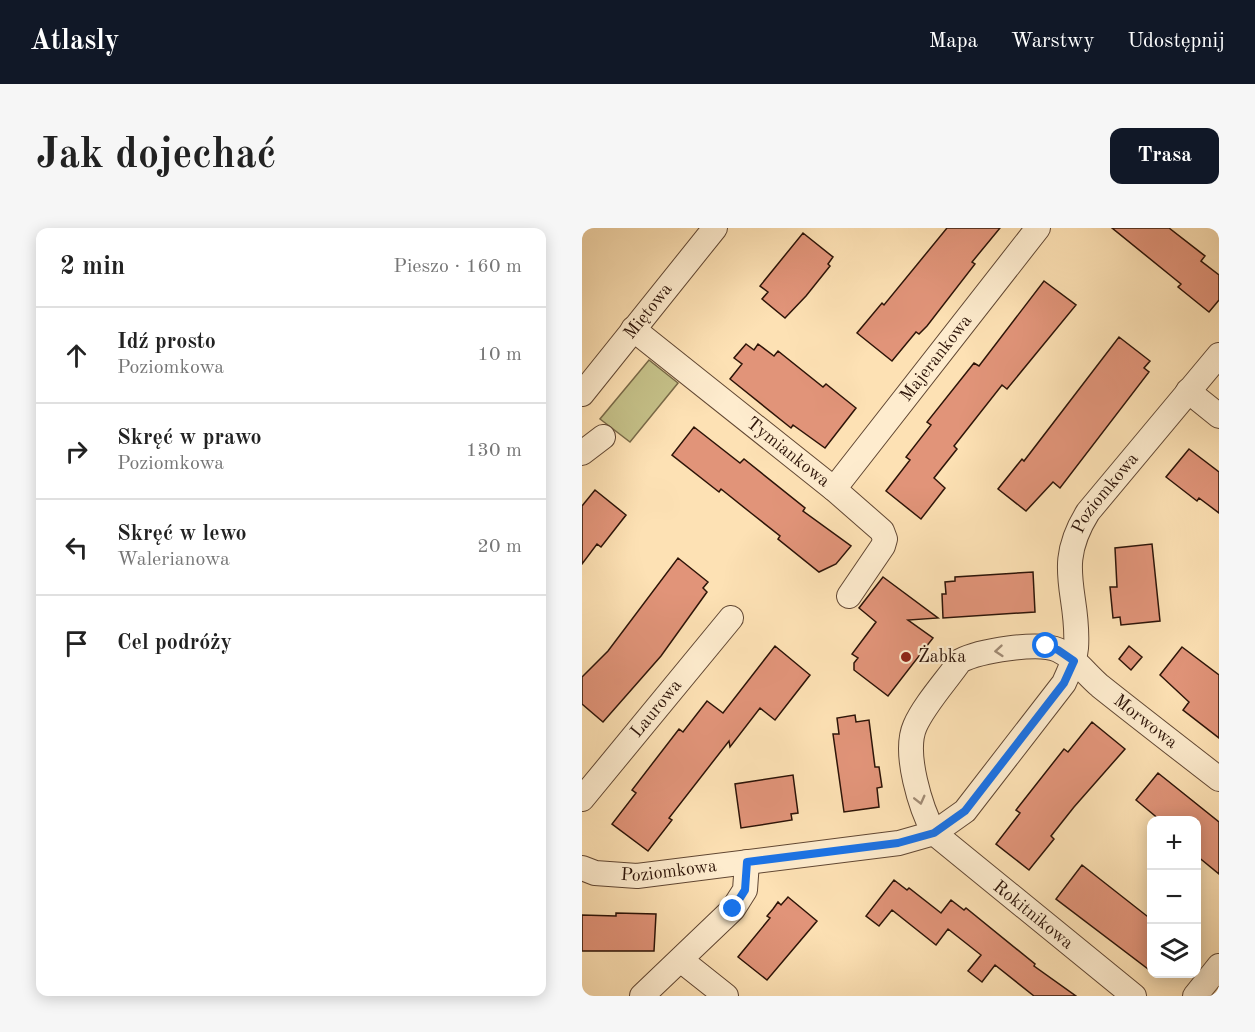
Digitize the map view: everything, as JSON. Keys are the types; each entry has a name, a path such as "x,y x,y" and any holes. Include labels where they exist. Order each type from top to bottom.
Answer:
{"street":[{"name":"Miętowa","path":"582,394 715,228"},
{"name":"Majerankowa","path":"834,489 1038,228"},
{"name":"Tymiankowa","path":"633,329 834,489 882,531 885,539 884,546 849,596"},
{"name":"Poziomkowa","path":"582,868 595,873 637,876 898,843 934,833 965,811 1064,683 1074,661 1076,646 1069,575 1071,551 1077,530 1088,512 1219,355"},
{"path":"1188,391 1219,416"},
{"path":"582,453 603,437"},
{"name":"Laurowa","path":"582,799 731,618"},
{"path":"934,833 920,799 911,749 912,738 915,725 960,661 971,655 987,652 1046,646 1058,650 1074,661"},
{"name":"Morwowa","path":"1074,661 1097,683 1219,779"},
{"name":"Rokitnikowa","path":"934,833 1134,996"},
{"path":"642,996 682,961 733,909 745,890 747,862"},
{"path":"682,961 726,996"},
{"path":"1195,996 1219,966"}],"shaded area":[{"path":"649,360 678,383 630,442 600,419"}],"building":[{"path":"947,228 1000,228 972,262 975,264 927,326 919,334 916,332 892,361 857,333 882,303 884,305"},
{"path":"1112,228 1169,228 1205,256 1201,261 1219,275 1219,300 1209,312 1178,287 1181,284"},
{"path":"803,233 833,257 828,264 830,266 785,318 762,299 768,292 760,286"},
{"path":"1044,281 1076,305 1007,389 1002,385 954,446 957,449 934,478 945,488 921,519 886,491 910,460 906,457 931,425 927,422 974,363 979,366"},
{"path":"1119,337 1150,361 1144,368 1149,372 1060,488 1053,482 1026,511 998,489 1022,459 1024,461"},
{"path":"746,344 754,350 758,344 774,356 778,351 823,387 826,384 856,408 825,448 793,425 791,428 730,379 742,364 734,358"},
{"path":"694,427 740,463 744,459 805,508 803,511 851,546 836,564 819,572 778,539 780,536 721,489 719,492 672,455"},
{"path":"1189,449 1219,472 1219,513 1199,498 1197,501 1166,477"},
{"path":"595,490 626,515 601,547 597,544 582,564 582,506"},
{"path":"1152,544 1160,621 1121,625 1120,617 1113,618 1110,587 1117,587 1115,548"},
{"path":"678,558 708,582 703,588 707,592 661,656 603,722 582,704 582,677 608,651"},
{"path":"1033,572 1035,612 943,618 942,594 946,594 945,582 955,581 955,577"},
{"path":"883,577 938,618 908,620 933,638 888,696 854,670 854,663 858,658 852,654 876,622 859,608"},
{"path":"775,646 810,675 775,720 760,708 730,747 729,741 669,818 672,820 648,851 612,824 636,793 632,790 679,729 683,732 707,701 723,713"},
{"path":"1129,646 1142,657 1131,670 1119,659"},
{"path":"1182,647 1219,675 1219,738 1183,710 1189,702 1160,675"},
{"path":"855,715 856,722 869,720 875,767 879,767 882,787 877,788 879,807 844,812 833,734 839,734 837,718"},
{"path":"1092,722 1125,749 1074,807 1051,836 1054,839 1029,870 996,844 1020,813 1016,810 1064,749 1068,752"},
{"path":"1158,773 1219,822 1219,874 1201,859 1201,816 1155,816 1136,800"},
{"path":"793,775 798,813 791,814 792,820 741,828 735,784"},
{"path":"1082,865 1147,916 1147,968 1056,899"},
{"path":"894,880 907,890 909,888 941,913 951,900 964,910 966,908 1035,964 1034,966 1076,996 1034,996 995,965 982,982 968,971 981,955 948,929 936,945 892,910 879,926 866,916"},
{"path":"788,897 817,921 767,980 738,957 770,918 767,916 778,902 781,905"},
{"path":"616,913 656,914 654,951 582,951 582,915 616,916"}],"place":[{"name":"Żabka","path":"906,657"}],"route":[{"path":"733,909 745,890 747,862 898,843 934,833 965,811 1064,683 1074,661 1058,650 1046,646"}]}
